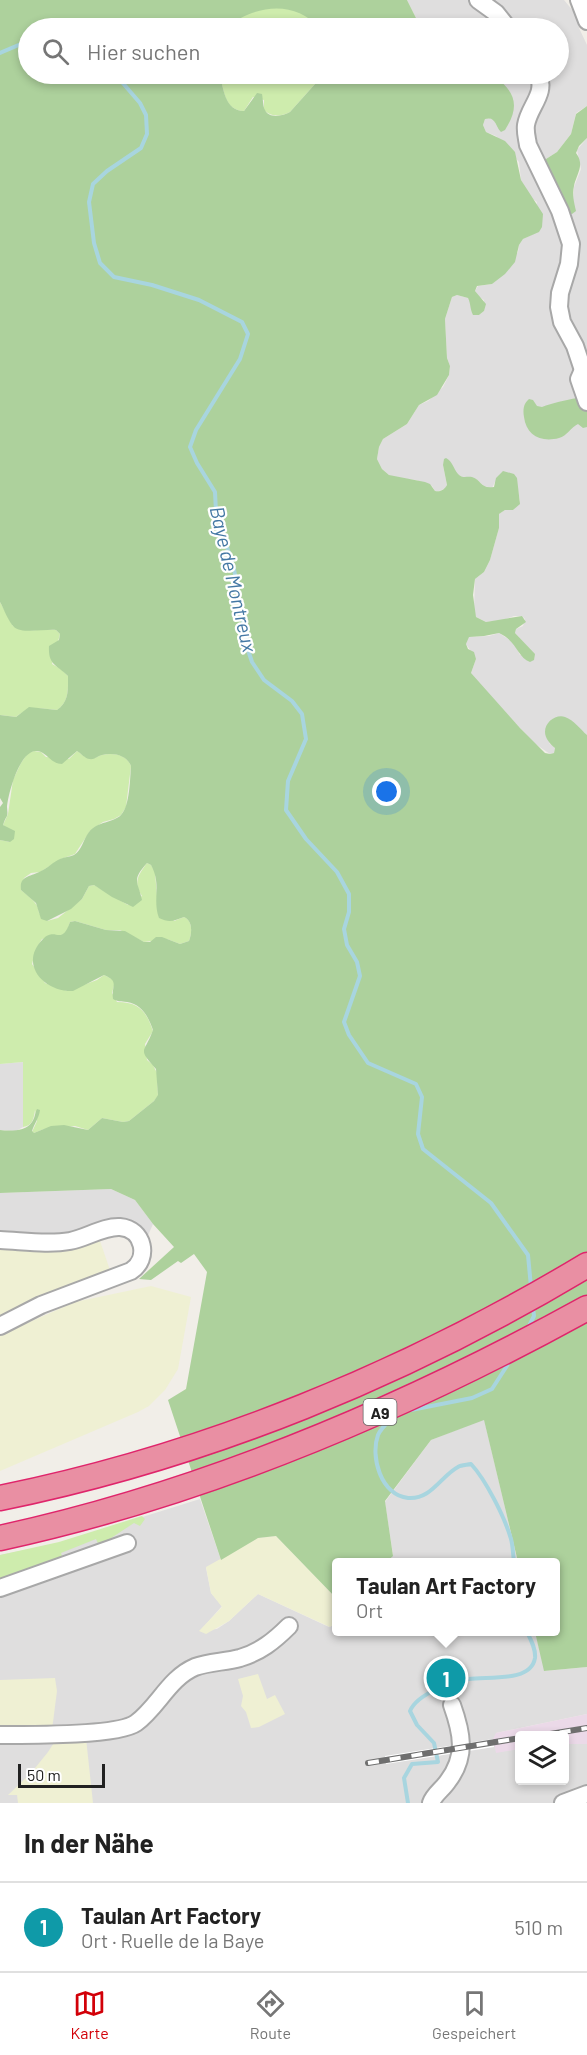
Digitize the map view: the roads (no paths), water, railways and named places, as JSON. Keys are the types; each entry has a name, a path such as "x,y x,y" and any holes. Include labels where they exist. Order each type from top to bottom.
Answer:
{"highway":[{"name":"A9","path":"0,1498 127,1468 197,1446 295,1410 384,1372 480,1325 587,1265"},
{"name":"A9","path":"0,1538 93,1516 164,1495 265,1459 397,1404 489,1360 587,1308"}],"street":[{"path":"478,0 499,18"},
{"path":"579,0 587,21"},
{"path":"540,84 540,95 529,116 526,134 528,145 564,220 571,244 559,307 562,322 585,369 579,379 587,402"},
{"path":"0,1240 61,1242 119,1227 135,1233 143,1249 140,1263 131,1271 42,1305 0,1326"},
{"path":"0,1588 127,1543"},
{"path":"0,1735 107,1731 129,1727 147,1713 182,1674 196,1667 240,1658 268,1646 289,1626"},
{"path":"430,1803 450,1779 461,1754 462,1738 452,1705"},
{"path":"563,1803 587,1794"}],"waterway":[{"name":"Baye de Montreux","path":"0,53 18,45"},
{"name":"Baye de Montreux","path":"124,84 140,103 146,115 147,134 141,148 107,171 93,184 89,202 94,243 100,263 114,277 152,285 199,300 242,322 248,334 240,359 196,430 190,447 215,492 216,512 234,569 252,662 264,680 292,701 302,714 306,739 288,781 286,810 306,839 337,872 349,894 349,912 344,929 347,945 357,962 360,976 344,1022 349,1035 368,1063 416,1084 422,1097 418,1134 423,1149 491,1203 528,1255 531,1287"},
{"name":"Baye de Montreux","path":"528,1328 534,1316 533,1307"},
{"name":"Baye de Montreux","path":"411,1410 472,1398 492,1389 510,1361"},
{"name":"Baye de Montreux","path":"393,1417 379,1432 376,1444 377,1464 385,1483 399,1495 416,1498 429,1491 458,1467 471,1464 489,1489 504,1521 512,1542 514,1558"},
{"name":"Baye de Montreux","path":"408,1803 404,1778 412,1764 438,1762 434,1743 417,1725 410,1711 414,1705 427,1694 453,1683 469,1679 507,1677 526,1671 532,1666 535,1658 529,1636"}],"railway":[{"path":"569,1731 587,1728"},
{"path":"368,1763 515,1739"}],"place":[{"name":"Taulan Art Factory","path":"446,1678"}]}
